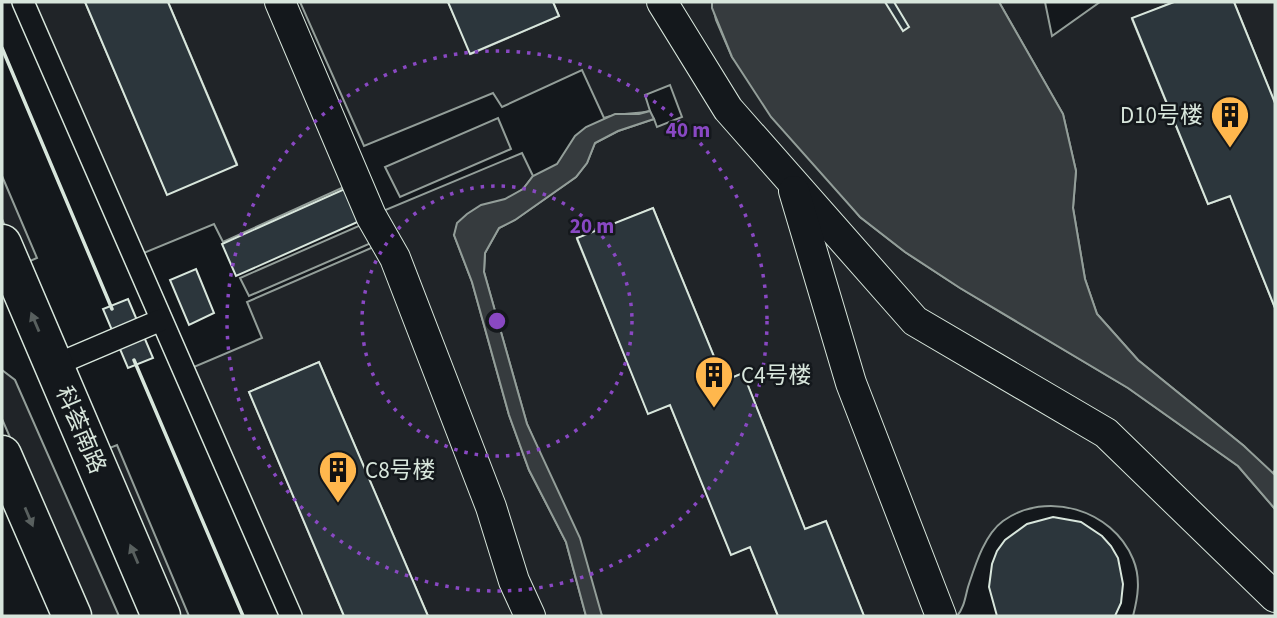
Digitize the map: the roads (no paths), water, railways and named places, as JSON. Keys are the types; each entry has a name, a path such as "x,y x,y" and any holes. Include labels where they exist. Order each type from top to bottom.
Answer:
{"street":[{"path":"280,2 371,216 395,258 491,507 514,581 530,616"},
{"path":"662,2 728,108 915,321 1106,432 1275,597"},
{"path":"791,180 851,383 941,616"},
{"name":"科荟南路","path":"2,244 161,616"},
{"path":"2,455 72,616"}],"lane":[{"path":"23,2 291,616"},
{"path":"53,366 161,320"}],"place":[{"name":"D10号楼","path":"1230,149"},
{"name":"C4号楼","path":"714,409"},
{"name":"C8号楼","path":"338,504"}]}
